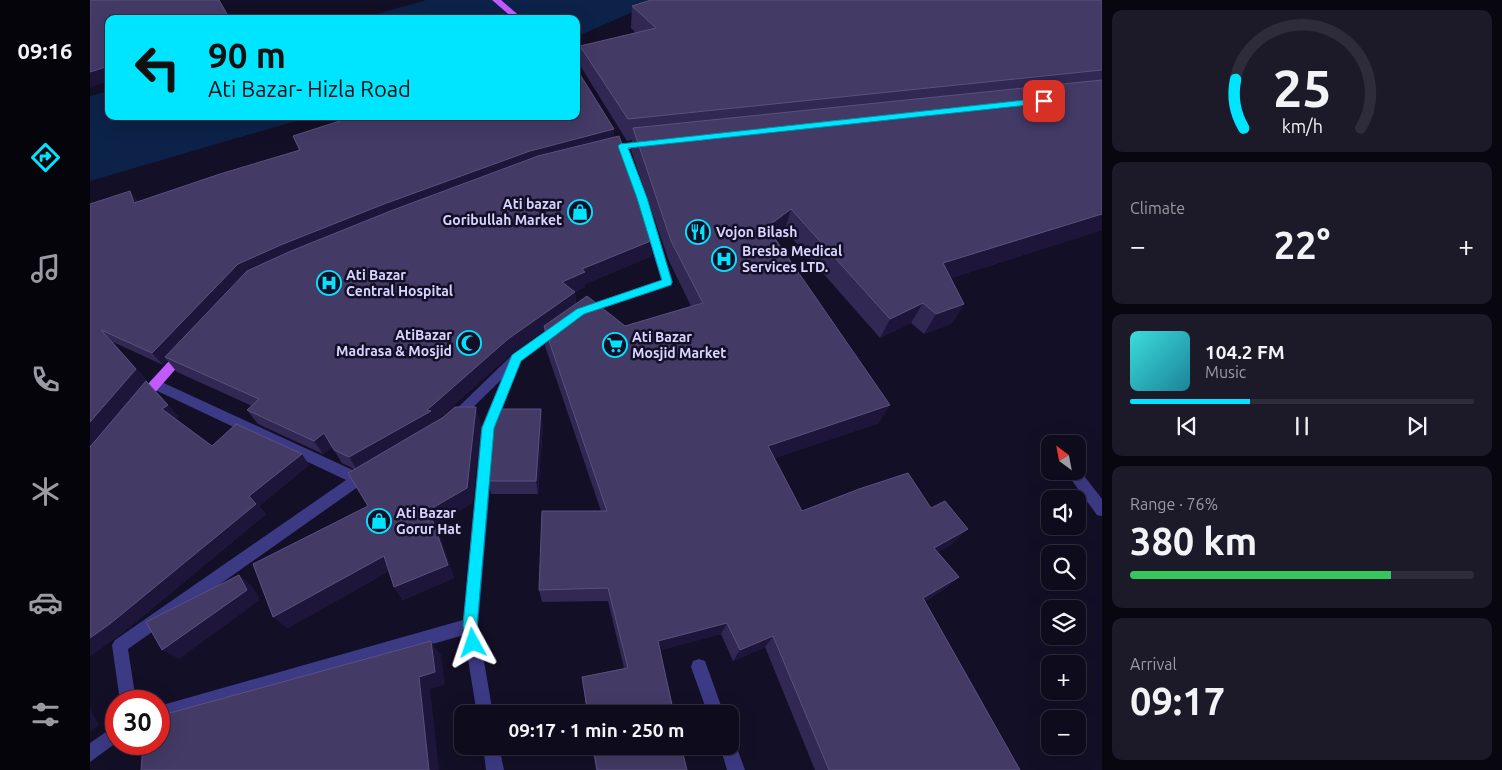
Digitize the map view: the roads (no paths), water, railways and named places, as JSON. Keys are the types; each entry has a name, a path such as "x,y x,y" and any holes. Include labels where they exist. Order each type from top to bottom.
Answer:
{"main road":[{"path":"496,0 514,15"},
{"path":"594,154 621,142 662,142"},
{"path":"131,412 189,348"}],"street":[{"path":"442,430 516,358 581,312 667,282 642,198 621,142"},
{"path":"483,705 470,626 488,428 516,358"},
{"path":"155,384 357,478"},
{"path":"126,690 120,645 357,478 383,464"},
{"path":"1079,480 1102,510"},
{"path":"170,711 470,626"},
{"path":"699,667 713,705"},
{"path":"90,754 105,742"},
{"path":"492,755 495,770"},
{"path":"731,755 736,770"}],"water":[{"path":"426,0 660,0 580,35 580,15 374,15"},
{"path":"105,92 105,120 299,120 90,181 90,96"}],"place":[{"name":"Ati bazar Goribullah Market","path":"580,212"},
{"name":"Vojon Bilash","path":"698,232"},
{"name":"Bresba Medical Services LTD.","path":"724,259"},
{"name":"Ati Bazar Central Hospital","path":"329,283"},
{"name":"AtiBazar Madrasa & Mosjid","path":"469,343"},
{"name":"Ati Bazar Mosjid Market","path":"615,345"},
{"name":"Ati Bazar Gorur Hat","path":"379,521"}]}
